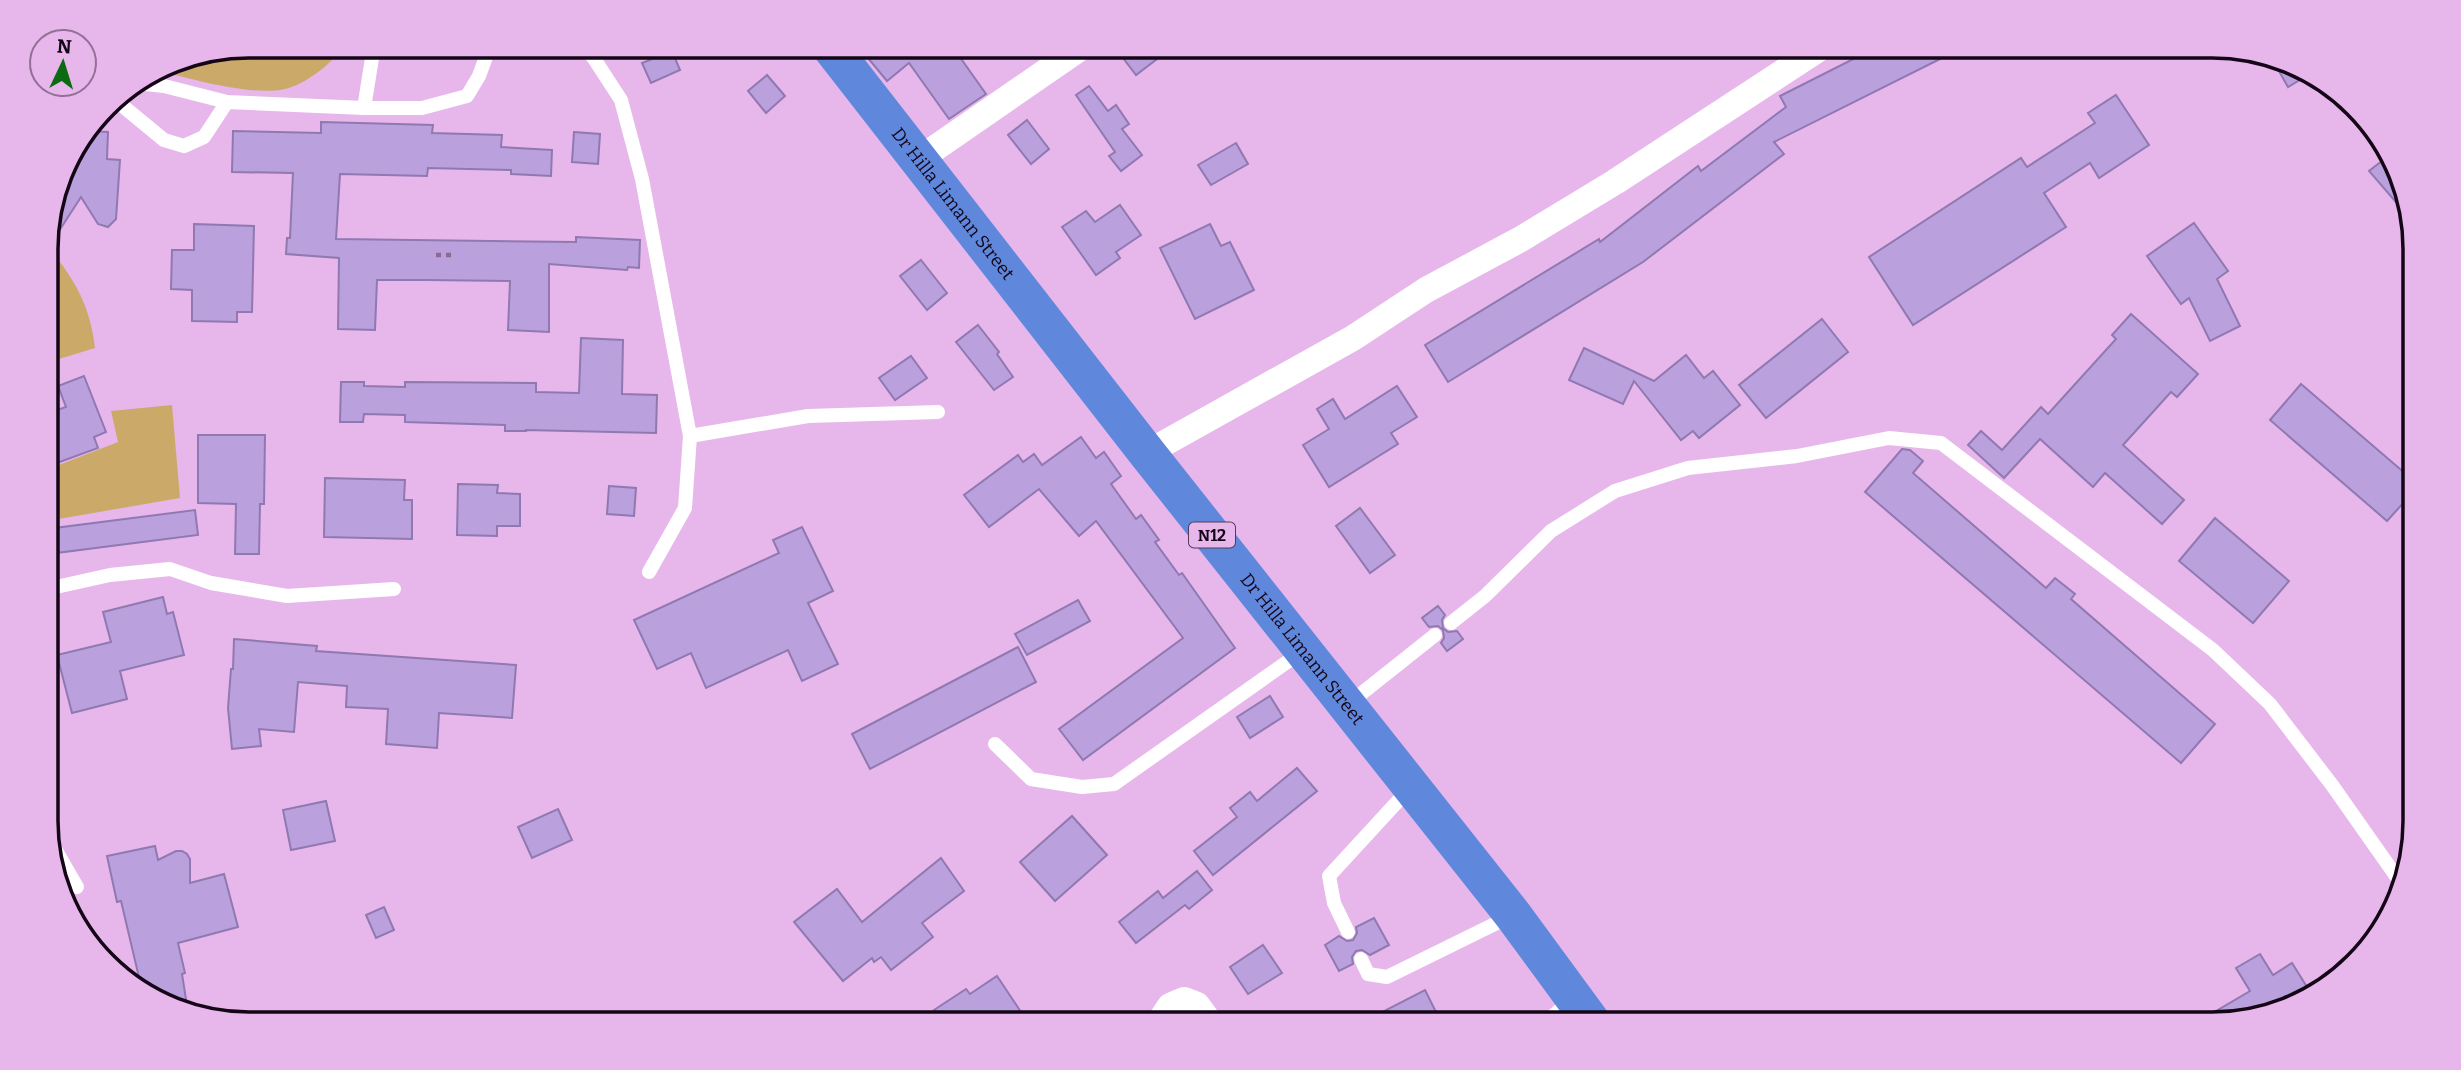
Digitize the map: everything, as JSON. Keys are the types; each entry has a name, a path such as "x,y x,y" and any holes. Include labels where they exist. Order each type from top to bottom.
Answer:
{"highway":[{"name":"Dr Hilla Limann Street","path":"839,58 1147,453 1513,915 1583,1012"}],"street":[{"path":"919,160 1066,58"},
{"path":"1147,453 1353,338 1426,290 1521,239 1615,183 1805,58"},
{"path":"1166,1012 1170,1006 1184,1000 1197,1006 1202,1012"}],"lane":[{"path":"364,108 372,58"},
{"path":"151,85 227,102 422,108 467,96 480,76 485,58"},
{"path":"594,58 621,100 642,178 690,436 685,508 649,572"},
{"path":"122,106 164,140 184,146 204,137 227,102"},
{"path":"690,436 808,416 938,412"},
{"path":"1451,623 1485,596 1551,531 1615,491 1688,468 1797,456 1889,439 1941,443 2213,650 2270,704 2332,785 2395,875"},
{"path":"58,587 110,575 170,569 211,583 287,596 394,589"},
{"path":"1346,706 1435,635"},
{"path":"995,744 1031,779 1082,787 1114,784 1304,650"},
{"path":"1348,932 1334,903 1329,876 1411,787"},
{"path":"62,862 76,887"},
{"path":"1362,959 1368,974 1387,977 1513,915"}],"path":[{"path":"436,255 451,256"}],"shaded area":[{"path":"333,58 297,85 275,90 242,89 172,74 224,59"},
{"path":"58,259 84,304 95,348 58,359"},
{"path":"172,405 180,498 58,519 58,465 118,442 111,411"}],"building":[{"path":"654,58 675,58 680,70 651,83 642,63"},
{"path":"868,58 960,58 986,94 949,119 909,63 887,81"},
{"path":"1123,58 1156,58 1157,59 1136,75"},
{"path":"1855,58 1942,58 1774,142 1784,154 1643,262 1448,382 1425,345 1599,239 1600,242 1698,166 1701,171 1786,107 1780,96"},
{"path":"2278,70 2301,79 2288,87"},
{"path":"767,75 785,96 766,113 748,91"},
{"path":"1089,86 1108,111 1116,105 1129,124 1122,129 1142,155 1121,171 1109,156 1115,152 1076,95"},
{"path":"2116,95 2149,145 2099,178 2090,163 2044,193 2066,227 1913,325 1869,257 2021,158 2027,167 2095,123 2088,113"},
{"path":"1027,120 1049,149 1031,164 1008,135"},
{"path":"321,122 433,125 432,133 502,135 501,147 552,150 551,176 511,174 511,170 428,168 427,176 340,174 336,239 576,242 576,237 640,240 639,268 628,267 627,270 549,264 549,332 508,330 510,281 377,280 375,330 338,329 339,258 286,254 287,238 290,238 293,173 232,172 233,131 321,133"},
{"path":"97,131 108,132 107,159 120,160 116,219 108,227 98,224 81,197 59,232 64,199 77,164"},
{"path":"574,132 600,134 598,164 572,162"},
{"path":"1236,143 1248,164 1211,185 1198,165"},
{"path":"2382,161 2398,205 2369,171"},
{"path":"1120,205 1141,235 1116,252 1120,258 1096,275 1062,227 1086,211 1095,222"},
{"path":"2194,223 2228,271 2217,279 2240,326 2210,341 2189,298 2181,304 2147,256"},
{"path":"194,224 254,226 252,312 237,312 237,322 192,321 192,290 171,289 172,250 194,250"},
{"path":"1210,224 1221,246 1230,242 1254,290 1195,319 1160,248"},
{"path":"921,260 947,293 927,310 900,276"},
{"path":"2131,314 2198,374 2177,397 2171,392 2123,445 2184,500 2162,524 2105,473 2093,487 2040,439 2004,478 1968,445 1981,431 2002,450 2041,407 2048,414 2116,339 2112,335"},
{"path":"1822,319 1848,352 1766,418 1739,385"},
{"path":"978,325 999,352 997,354 1013,377 994,390 956,342"},
{"path":"581,338 623,340 622,394 657,395 656,433 505,431 505,425 405,422 405,415 364,414 363,422 340,422 341,382 364,382 364,386 405,387 405,382 536,383 536,392 579,393"},
{"path":"1584,348 1654,381 1686,355 1704,378 1713,371 1740,405 1699,438 1693,431 1681,440 1634,381 1623,404 1569,380"},
{"path":"911,356 927,378 895,400 879,378"},
{"path":"84,376 106,432 94,437 98,448 58,463 58,410 66,407 58,386"},
{"path":"2301,384 2403,472 2403,503 2387,521 2270,420"},
{"path":"1397,386 1417,417 1391,433 1398,444 1329,487 1303,445 1329,429 1317,409 1333,399 1345,419"},
{"path":"198,435 265,435 264,504 260,504 259,554 235,554 236,504 198,503"},
{"path":"1081,437 1096,458 1104,452 1121,476 1111,484 1136,519 1141,515 1159,540 1155,542 1179,575 1182,573 1235,648 1083,760 1059,729 1183,638 1096,521 1079,536 1039,489 989,527 964,495 1018,455 1023,462 1034,454 1042,465"},
{"path":"1902,449 1910,450 1923,461 1913,473 2046,588 2055,578 2075,594 2071,599 2215,724 2181,763 1865,492"},
{"path":"325,478 405,480 404,500 412,500 412,539 324,537"},
{"path":"458,484 498,485 497,493 520,494 520,526 497,526 497,536 457,535"},
{"path":"609,486 636,488 634,516 607,514"},
{"path":"1360,508 1395,555 1370,573 1336,526"},
{"path":"195,510 198,535 58,553 58,528"},
{"path":"2215,518 2289,581 2253,623 2179,561"},
{"path":"802,527 833,591 808,603 838,664 802,681 788,650 706,688 691,653 657,669 634,620 779,553 773,540"},
{"path":"163,597 167,614 173,612 184,655 120,671 127,699 72,713 58,655 111,642 103,612"},
{"path":"1078,600 1090,621 1027,655 1015,634"},
{"path":"1438,606 1445,615 1442,620 1443,628 1448,632 1457,631 1463,639 1447,651 1441,643 1444,638 1443,630 1438,626 1429,627 1422,618"},
{"path":"234,639 317,646 316,651 516,665 512,718 439,713 437,748 386,744 388,709 346,707 347,686 298,682 294,732 259,729 261,746 232,749 228,708"},
{"path":"1018,647 1036,682 870,769 852,734"},
{"path":"1270,696 1283,717 1250,738 1237,717"},
{"path":"1297,768 1317,791 1213,875 1194,851 1237,817 1230,808 1250,792 1257,801"},
{"path":"326,801 335,841 291,850 283,810"},
{"path":"558,809 572,840 532,858 518,827"},
{"path":"1072,816 1107,855 1055,901 1020,862"},
{"path":"155,846 158,860 176,851 187,854 190,859 190,883 224,874 238,927 178,943 185,973 182,974 186,1002 139,978 107,856"},
{"path":"941,858 964,891 922,923 933,937 891,970 881,957 874,962 872,958 843,981 794,922 837,889 862,922"},
{"path":"1197,871 1212,890 1189,909 1185,905 1136,943 1119,922 1158,891 1163,898"},
{"path":"384,907 394,930 376,938 366,915"},
{"path":"1374,918 1389,945 1370,955 1362,950 1356,951 1352,957 1353,964 1339,971 1325,945 1339,936 1347,941 1353,940 1357,933 1356,927"},
{"path":"1263,945 1282,973 1248,994 1230,967"},
{"path":"2260,954 2273,975 2292,963 2307,987 2274,1002 2250,1009 2214,1012 2250,991 2236,968"},
{"path":"997,976 1021,1012 934,1010 966,989 970,994"},
{"path":"1425,990 1436,1012 1382,1012"}]}
